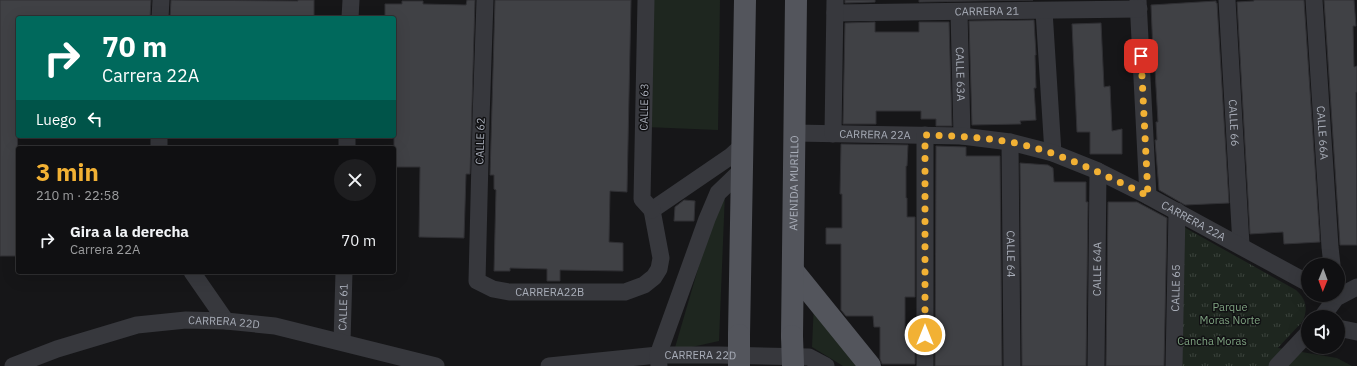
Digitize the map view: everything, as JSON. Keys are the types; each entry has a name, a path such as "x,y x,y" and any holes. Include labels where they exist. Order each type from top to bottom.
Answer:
{"main road":[{"path":"739,366 745,0"},
{"name":"AVENIDA MURILLO","path":"793,366 792,336 794,272 796,0"},
{"path":"794,272 870,366"}],"street":[{"path":"160,16 161,0"},
{"path":"350,16 351,0"},
{"name":"CALLE 62","path":"477,281 485,0"},
{"name":"CALLE 63","path":"646,0 642,199 652,210"},
{"name":"CALLE 66","path":"1227,0 1241,245"},
{"name":"CALLE 66A","path":"1314,0 1331,258"},
{"path":"1138,5 1148,196"},
{"name":"CARRERA 21","path":"835,6 959,12 1044,11 1138,5"},
{"path":"833,134 835,6"},
{"path":"1044,11 1053,154"},
{"name":"CALLE 63A","path":"959,12 962,136"},
{"name":"CARRERA 22A","path":"794,133 962,136 1010,142 1053,154 1098,172 1148,196 1241,245 1301,279"},
{"path":"925,135 925,366"},
{"name":"CALLE 64","path":"1010,142 1012,366"},
{"path":"652,210 731,156 743,145"},
{"path":"659,361 718,193 743,169"},
{"name":"CALLE 64A","path":"1096,366 1098,172"},
{"name":"CARRERA22B","path":"477,281 493,289 509,292 625,292 644,285 654,277 659,269 661,258 652,210"},
{"name":"CALLE 65","path":"1174,366 1177,211"},
{"path":"193,274 226,321"},
{"name":"CALLE 61","path":"342,342 344,274"},
{"path":"1345,292 1357,287"},
{"name":"CARRERA 22D","path":"13,366 57,349 137,326 186,320 226,321 275,326 436,366"},
{"path":"1345,329 1357,332"},
{"path":"1277,366 1301,340"},
{"name":"CARRERA 22D","path":"549,366 809,357 826,366"}],"green space":[{"path":"653,0 720,0 718,130 646,127"},
{"path":"725,193 719,341 674,351 712,221"},
{"name":"Parque Moras Norte","path":"1182,226 1296,290 1301,296 1301,302 1304,302 1306,308 1306,310 1301,310 1301,323 1261,366 1175,366"},
{"path":"814,302 862,366 843,366 812,347"},
{"path":"1262,345 1301,352 1301,354 1314,354 1337,358 1352,366 1225,366"}],"building":[{"path":"0,0 151,0 150,16 16,16 16,138 17,138 17,146 16,146 16,256 0,256"},
{"path":"171,0 314,0 314,16 170,16"},
{"path":"467,0 475,0 470,174 466,174 464,238 419,237 420,167 396,167 396,146 394,146 394,138 396,138 396,16 385,16 385,4 402,4 402,1 423,1 423,4 466,5"},
{"path":"495,0 631,0 627,192 610,191 609,242 623,243 623,271 560,270 560,281 547,281 547,269 510,268 510,271 494,271 496,190 494,189 494,175 490,175"},
{"path":"845,0 875,0 875,2 845,3"},
{"path":"919,0 1033,0 919,2"},
{"path":"1254,0 1304,0 1320,242 1284,244 1283,232 1250,234 1237,2"},
{"path":"1324,0 1354,0 1356,26 1353,26 1354,67 1357,66 1357,245 1340,245"},
{"path":"1216,1 1229,203 1185,205 1159,190 1155,140 1157,140 1156,122 1158,122 1151,5"},
{"path":"1034,20 1036,88 1034,88 1036,120 1020,121 1021,124 972,125 969,21"},
{"path":"875,22 875,32 919,32 919,22 949,22 952,126 936,126 936,119 921,119 921,111 876,111 876,124 843,124 845,23"},
{"path":"1101,23 1104,87 1110,86 1112,131 1122,129 1122,154 1090,154 1090,132 1077,132 1072,24"},
{"path":"841,144 908,145 906,166 906,198 907,217 915,217 915,297 905,297 905,330 915,330 915,364 882,364 880,359 880,327 874,327 873,316 846,316 841,310 841,244 826,244 826,228 842,228 842,194 840,194"},
{"path":"936,146 966,147 966,156 1000,156 1002,366 935,366"},
{"path":"1020,163 1048,165 1053,168 1054,182 1086,182 1086,202 1088,202 1086,366 1022,366"},
{"path":"684,200 695,201 694,221 674,221 675,207"},
{"path":"1108,202 1137,202 1167,218 1164,366 1106,366"}],"route":[{"path":"925,335 925,135 962,136 1010,142 1053,154 1098,172 1148,196 1141,56"}],"park label":[{"name":"Cancha Moras","path":"1212,341"}]}
